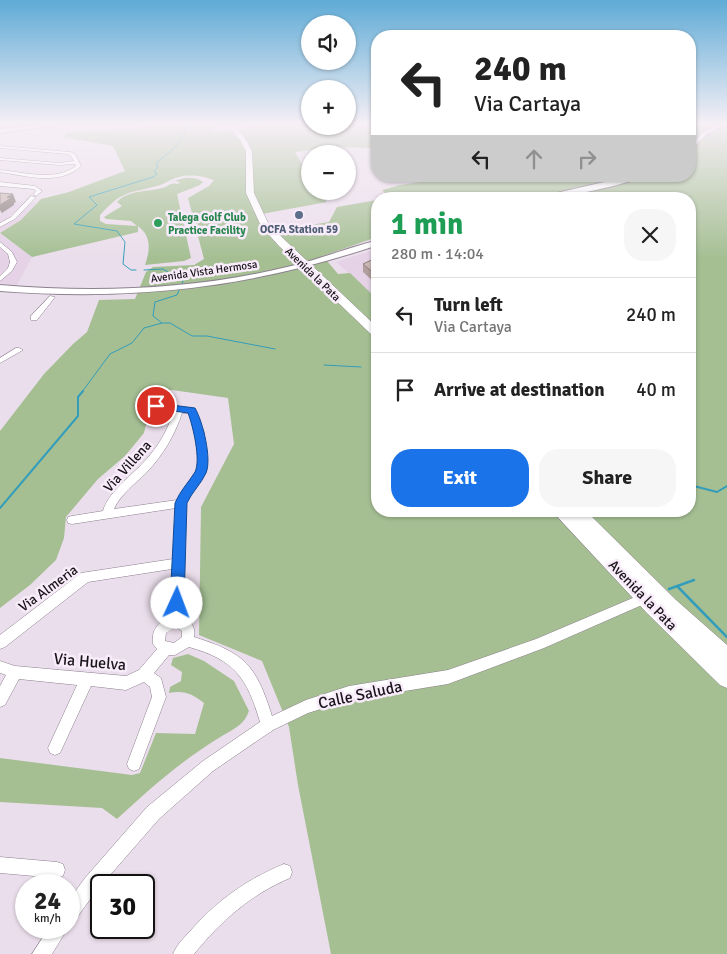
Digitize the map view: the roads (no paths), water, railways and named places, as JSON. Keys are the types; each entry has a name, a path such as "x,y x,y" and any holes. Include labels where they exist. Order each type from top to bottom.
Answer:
{"highway":[{"name":"Avenida la Pata","path":"249,169 250,193 258,214 274,236 371,317"},
{"path":"261,197 267,210"},
{"name":"Avenida la Pata","path":"275,222 311,266 371,329"},
{"name":"Avenida la Pata","path":"566,517 651,595 727,658"},
{"name":"Avenida la Pata","path":"581,517 727,678"}],"main road":[{"path":"569,192 617,182"},
{"path":"586,192 629,182"},
{"name":"Avenida Vista Hermosa","path":"311,266 371,245"},
{"name":"Avenida Vista Hermosa","path":"0,288 100,294 164,294 311,266 371,249"},
{"name":"Avenida Vista Hermosa","path":"0,294 52,297 100,294"}],"street":[{"path":"0,171 63,176 76,169"},
{"path":"0,184 39,190 13,218 0,225"},
{"path":"0,244 12,254 14,261 11,269 0,279"},
{"path":"34,318 52,297"},
{"path":"0,361 19,350"},
{"path":"156,406 192,410 195,416 203,464 201,472 185,494 181,503 176,621"},
{"name":"Via Villena","path":"108,515 109,508 114,499 159,454 173,430 179,409"},
{"path":"72,520 181,503"},
{"name":"Via Almeria","path":"0,643 85,577 179,562"},
{"name":"Calle Saluda","path":"80,898 90,884 153,813 208,766 268,725 306,707 349,694 448,677 539,644 651,595"},
{"path":"184,622 190,633 187,641 181,647 172,650 165,649 159,644 158,637 161,629 168,623 184,622"},
{"path":"187,641 206,646 243,667 258,694 268,725"},
{"name":"Via Huelva","path":"0,667 15,672 126,683 134,682 145,674 165,649"},
{"path":"0,700 15,672"},
{"path":"134,764 159,696 156,683 145,674"},
{"path":"56,748 88,679"},
{"path":"0,865 57,870"},
{"path":"182,954 239,895 254,885 284,872"},
{"path":"41,954 51,939"}],"waterway":[{"path":"136,270 131,270 123,264 125,242 117,231 74,224 97,205 89,197 153,177 157,174 154,172 157,169"},
{"path":"144,270 163,269 183,281 177,295 155,302 153,316 162,323"},
{"path":"82,392 110,354 132,343 144,328 162,323"},
{"path":"162,323 170,323 192,336 207,336 275,349"},
{"path":"324,365 361,367"},
{"path":"0,508 78,416 78,397 83,391"},
{"path":"696,487 717,492 727,486"},
{"path":"677,586 694,580"},
{"path":"669,589 677,586"},
{"path":"677,586 727,637"}],"place":[{"name":"OCFA Station 59","path":"299,215"},
{"name":"Talega Golf Club Practice Facility","path":"158,223"}]}
